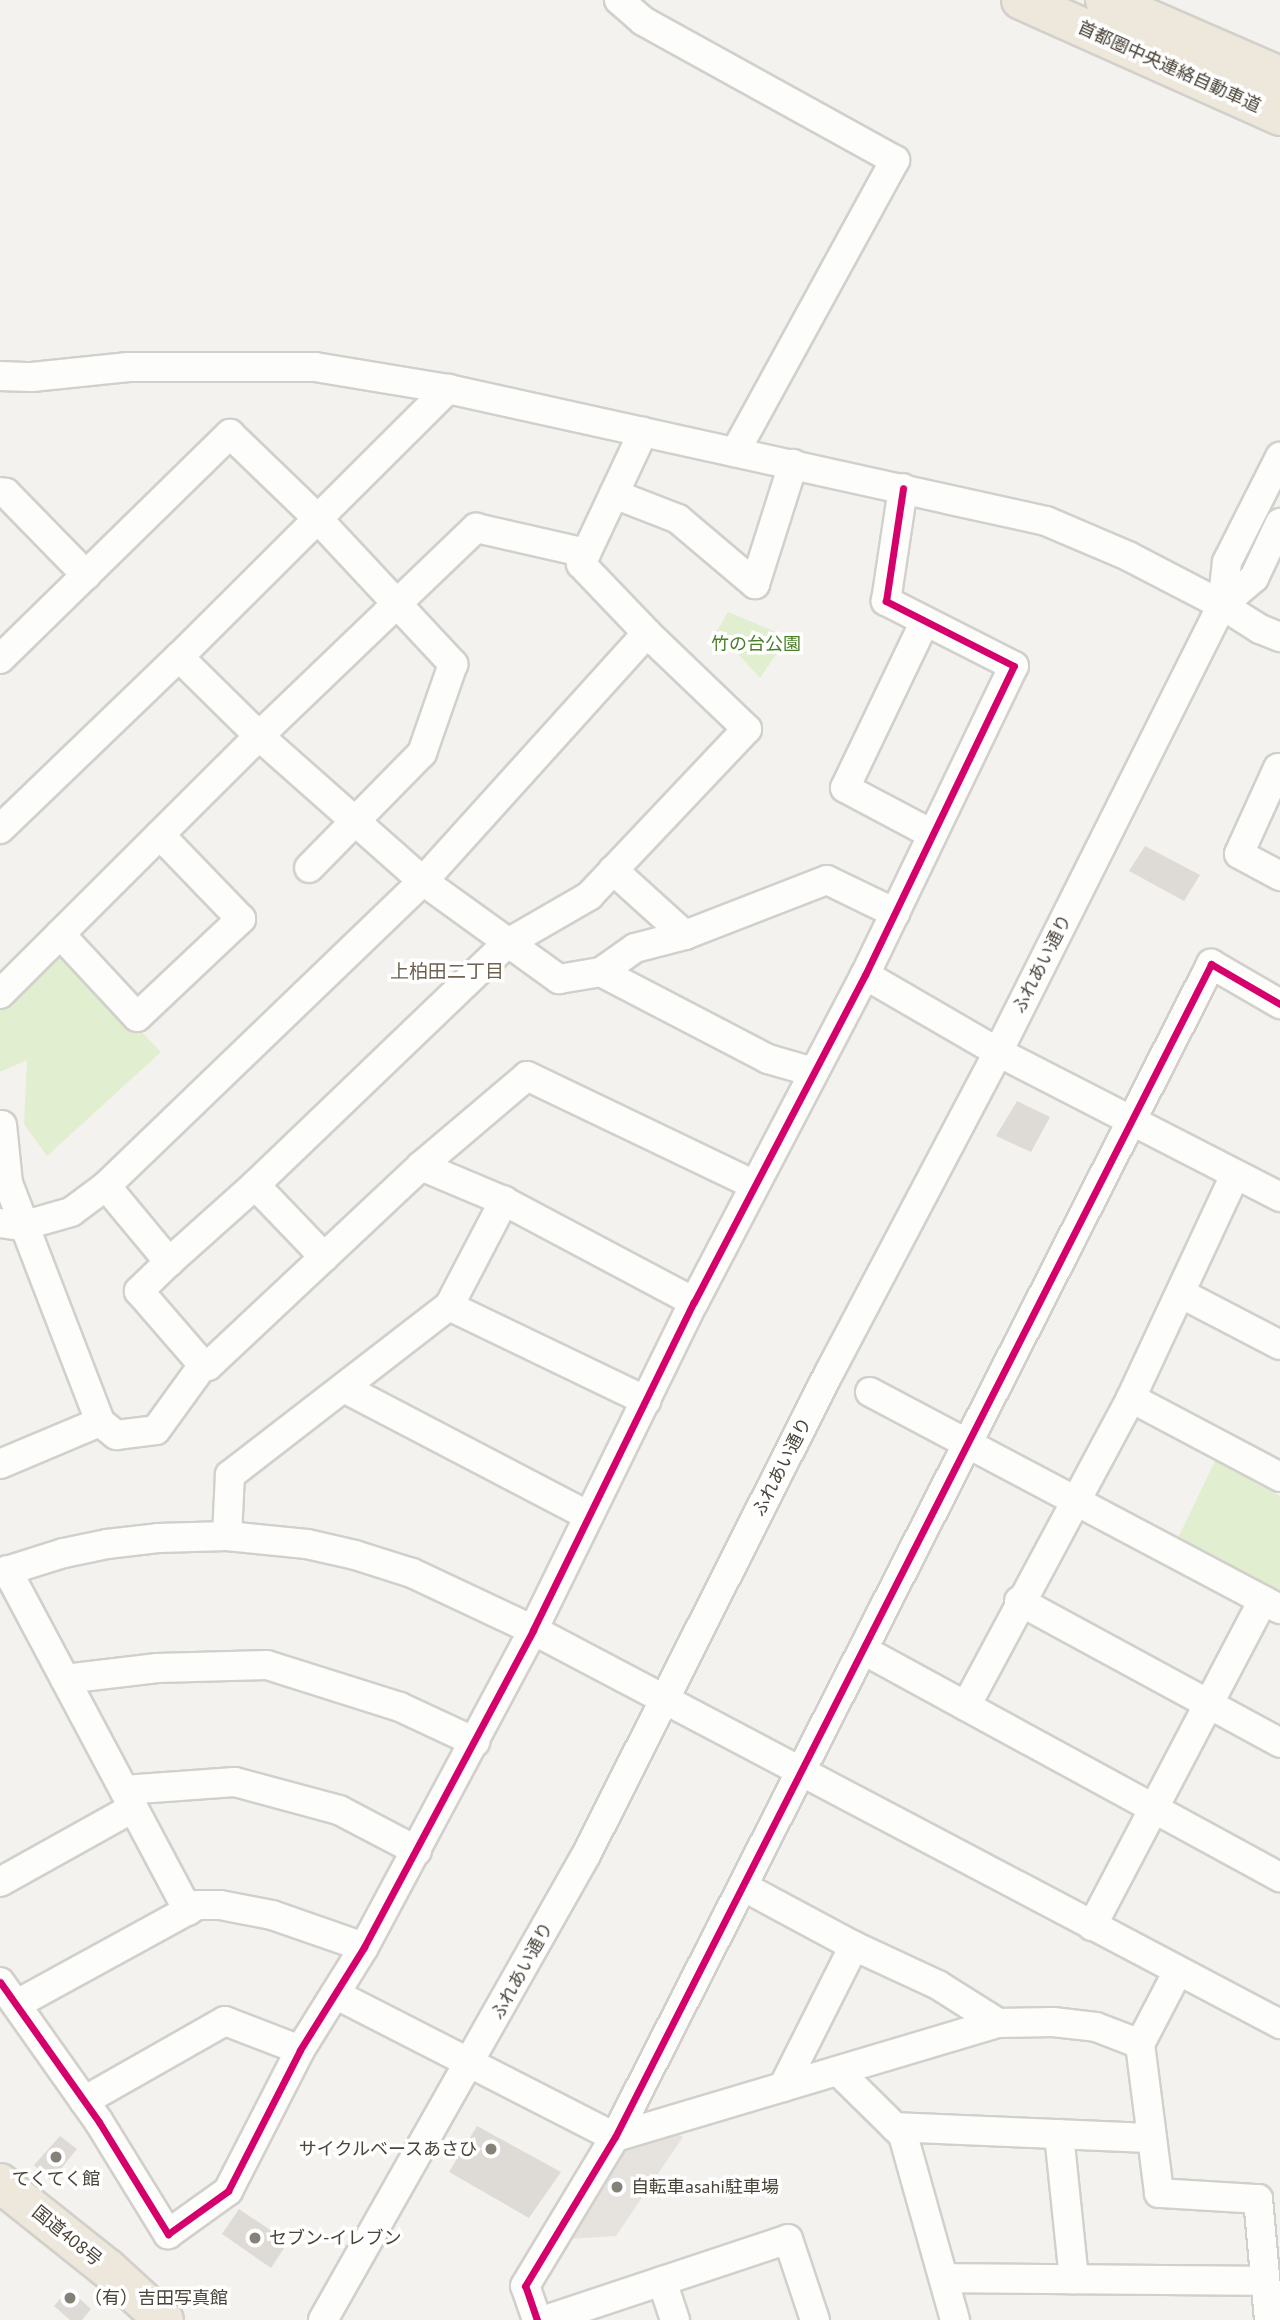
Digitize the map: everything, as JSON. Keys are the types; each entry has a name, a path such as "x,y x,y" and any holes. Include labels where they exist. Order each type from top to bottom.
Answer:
{"highway":[{"name":"首都圏中央連絡自動車道","path":"1021,0 1280,116"},
{"name":"首都圏中央連絡自動車道","path":"1105,0 1280,76"},
{"name":"国道408号","path":"0,2183 107,2268 164,2320"}],"street":[{"path":"619,0 643,21 895,160 735,452"},
{"path":"0,376 33,377 128,367 315,367 448,389 1046,521 1128,556 1280,638"},
{"path":"0,829 179,657 448,389"},
{"path":"643,432 581,564 647,633 747,729 589,896 506,944 255,1185 139,1291 204,1365 213,1365 421,1166 527,1076 754,1185"},
{"path":"0,659 230,435 317,518 453,664 422,752 309,867"},
{"name":"ふれあい通り","path":"323,2320 586,1855 828,1373 998,1052 1222,605 1227,562 1280,457"},
{"path":"614,494 678,519 755,584 793,464"},
{"path":"364,1947 272,1915 220,1905 198,1905 8,1993 84,2101 168,2234 228,2191 300,2050 364,1947 533,1630 694,1302 865,975 1014,666 886,601 903,488"},
{"path":"2,495 86,575"},
{"name":"ふれあい通り","path":"1222,605 1254,578 1280,523"},
{"path":"0,994 259,736 476,528 586,553"},
{"path":"925,621 845,788 933,834"},
{"path":"11,1224 71,1212 106,1186 423,881 647,633"},
{"path":"179,657 259,736 423,881 506,944 559,979 601,972 635,948 685,934 827,880 895,913"},
{"path":"1279,767 1239,854 1280,876"},
{"path":"60,934 138,1017 241,919 160,835"},
{"path":"613,870 685,934"},
{"path":"537,2320 525,2286 615,2137 865,1651 1211,964 1280,1004"},
{"path":"601,972 768,1059 813,1072"},
{"path":"865,975 998,1052 1280,1197"},
{"path":"2,1125 11,1224 100,1422 116,1435 156,1430 204,1365"},
{"path":"421,1166 504,1201 694,1302"},
{"path":"966,1706 1019,1601 1131,1398 1182,1294 1235,1175"},
{"path":"255,1185 324,1257"},
{"path":"106,1186 169,1262"},
{"path":"226,1536 230,1475 449,1306 504,1201"},
{"path":"1182,1294 1280,1345"},
{"path":"449,1306 646,1401"},
{"path":"344,1388 589,1517"},
{"path":"870,1392 1272,1605 1209,1704 1092,1926"},
{"path":"1131,1398 1280,1477"},
{"path":"0,1464 100,1422"},
{"path":"187,1911 65,1679 3,1571 107,1544 158,1538 226,1536 307,1544 373,1560 412,1573 533,1630 1280,2024"},
{"path":"1019,1601 1280,1743"},
{"path":"865,1651 1280,1877"},
{"path":"65,1679 157,1668 267,1665 400,1707 475,1742"},
{"path":"0,1882 128,1799 235,1782 339,1810 417,1851"},
{"path":"744,1887 855,1946 938,1985 999,2023"},
{"path":"783,2087 855,1946"},
{"path":"1178,1971 1140,2044 1159,2193 1269,2202 1265,2281 1269,2320"},
{"path":"335,1994 615,2137 999,2023 1053,2022 1096,2027 1140,2044"},
{"path":"84,2101 225,2021 300,2050"},
{"path":"838,2071 903,2135 955,2320"},
{"path":"895,2127 1152,2138"},
{"path":"1059,2134 1074,2279"},
{"path":"545,2320 789,2239 815,2320"},
{"path":"944,2278 1265,2281"},
{"path":"662,2281 675,2320"}],"green space":[{"name":"竹の台公園","path":"728,612 788,637 760,678 717,631"},
{"path":"62,948 161,1052 47,1156 24,1124 27,1060 0,1072 0,995"},
{"path":"1215,1461 1280,1496 1280,1592 1177,1540"}],"shaded area":[{"name":"自転車asahi駐車場","path":"656,2125 683,2137 616,2236 553,2240 615,2137"}],"building":[{"path":"1145,846 1200,875 1184,901 1129,871"},
{"path":"1017,1101 1050,1117 1031,1152 996,1136"},
{"name":"サイクルベースあさひ","path":"477,2126 561,2172 529,2218 449,2172"},
{"name":"てくてく館","path":"60,2136 77,2149 51,2181 34,2165"},
{"name":"セブン-イレブン","path":"239,2209 288,2242 271,2268 222,2234"},
{"name":"（有）吉田写真館","path":"69,2289 91,2309 82,2320 70,2320 54,2306"}],"cycle path":[{"path":"0,1982 99,2122 168,2234 228,2191 300,2050 364,1947 533,1630 694,1302 865,975 1014,666 886,601 903,488"},
{"path":"537,2320 525,2286 615,2137 1211,964 1280,1004"}],"place":[{"name":"サイクルベースあさひ","path":"491,2149"},
{"name":"てくてく館","path":"56,2157"},
{"name":"自転車asahi駐車場","path":"617,2187"},
{"name":"セブン-イレブン","path":"255,2238"},
{"name":"（有）吉田写真館","path":"70,2298"}],"district":[{"name":"上柏田二丁目","path":"447,972"}]}
